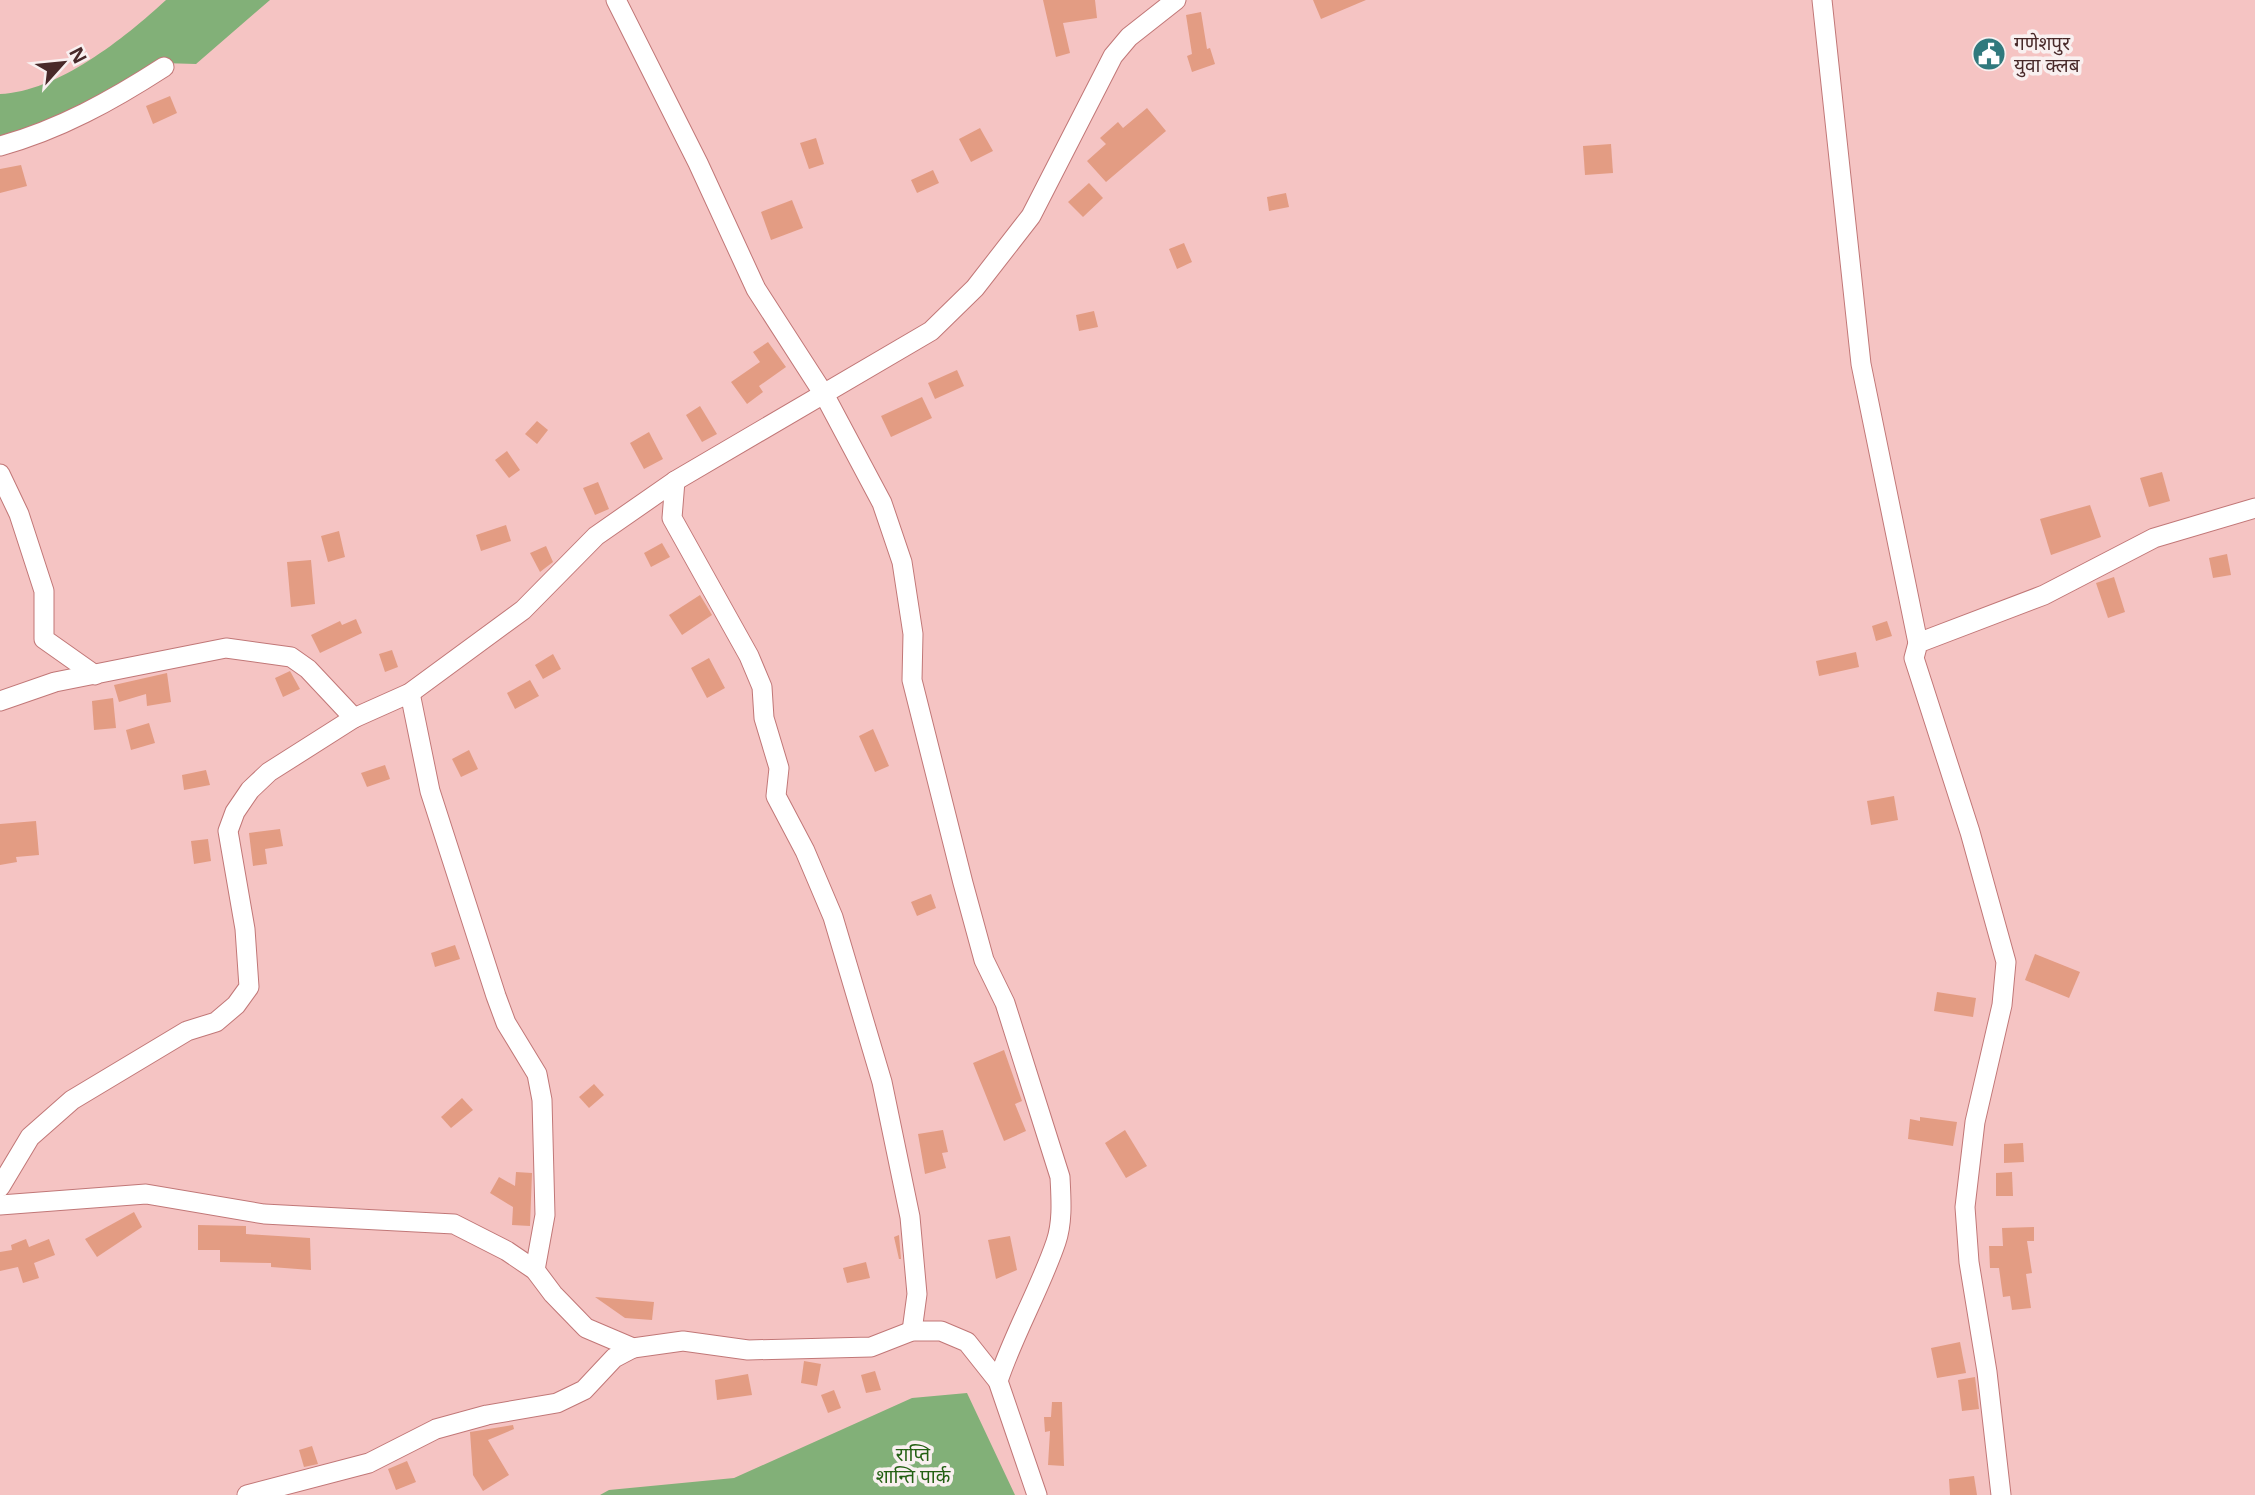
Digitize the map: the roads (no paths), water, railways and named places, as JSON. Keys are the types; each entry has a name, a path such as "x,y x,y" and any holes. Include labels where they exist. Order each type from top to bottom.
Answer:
{"street":[{"path":"616,0 698,163 756,289 825,396 882,503 902,562 913,634 912,680 962,883 984,960 1005,1003 1060,1177 1062,1205 1057,1240 1009,1349 998,1381"},
{"path":"0,1186 30,1137 72,1100 187,1031 216,1022 236,1005 249,987 245,929 229,850 228,831 235,812 250,790 269,772 354,718 410,693 523,610 596,536 675,481 825,396 931,331 975,288 1031,216 1113,56 1129,37 1176,0"},
{"path":"1822,0 1861,364 1918,643 1914,658 1970,832 2006,962 2002,1005 1975,1122 1965,1207 1969,1262 1987,1372 2001,1495"},
{"path":"0,146 29,138 114,100 164,67"},
{"path":"0,474 19,514 44,591 44,639 95,675"},
{"path":"675,481 672,518 749,656 762,687 764,718 779,768 776,796 805,850 833,917 882,1082 910,1217 917,1294 912,1331"},
{"path":"1918,643 2044,595 2154,538 2255,508"},
{"path":"0,701 55,682 226,648 291,657 308,669 354,718"},
{"path":"410,693 430,791 496,996 506,1023 537,1074 542,1100 545,1216 535,1270"},
{"path":"0,1205 146,1195 264,1214 454,1224 507,1251 535,1270 553,1294 586,1328 633,1348"},
{"path":"247,1495 369,1463 436,1429 487,1415 557,1403 584,1390 614,1357 633,1348 683,1340 748,1350 871,1347 912,1331 941,1331 967,1342 998,1381 1037,1495"}],"place":[{"name":"गणेशपुर युवा क्लब","path":"1989,54"}],"park label":[{"name":"राप्ति शान्ति पार्क","path":"913,1465"}]}
